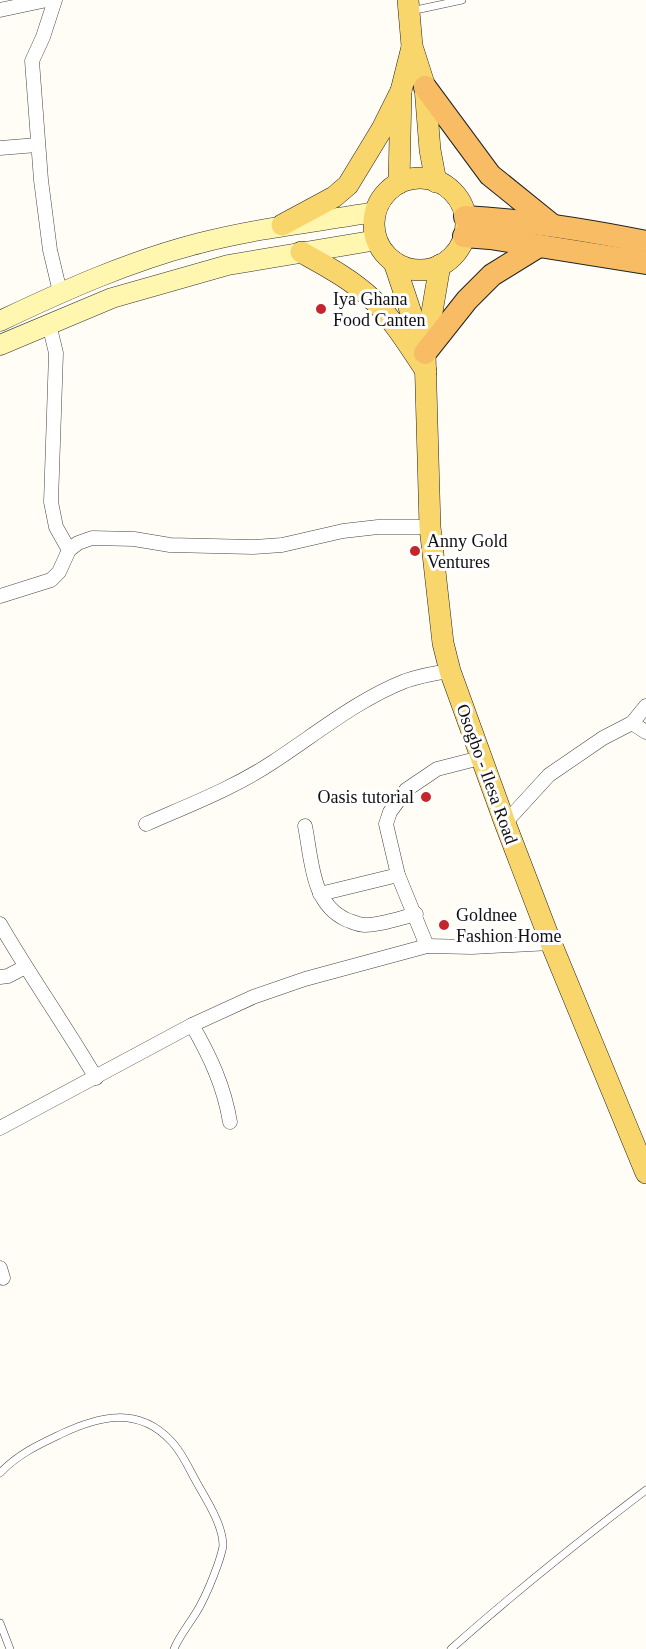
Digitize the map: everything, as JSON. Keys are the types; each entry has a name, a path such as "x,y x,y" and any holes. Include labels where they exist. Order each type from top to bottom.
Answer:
{"highway":[{"path":"425,87 490,175 552,225"},
{"path":"465,227 499,219 583,229 646,242"},
{"path":"465,227 539,246 646,263"},
{"path":"425,362 467,300 492,275 539,246"}],"main road":[{"path":"408,6 412,46 425,87 430,150 436,182"},
{"path":"399,183 401,91 412,46"},
{"path":"282,225 333,197 348,185 382,129 401,91"},
{"path":"417,178 436,182 452,192 463,208 465,227 455,253 440,265 422,270 394,262 381,249 377,240 375,212 384,195 399,183 417,178"},
{"path":"0,321 60,292 131,263 200,243 282,225 375,212"},
{"path":"0,345 112,298 228,265 377,240"},
{"path":"301,252 342,275 373,300 425,362"},
{"name":"Osogbo - Ilesa Road","path":"394,262 425,362"},
{"name":"Osogbo - Ilesa Road","path":"440,265 425,362 430,527 443,644 480,758 551,943 646,1173"}],"street":[{"path":"0,10 47,0"},
{"path":"55,0 43,37 32,61 37,145 51,250 60,292"},
{"path":"0,148 37,145"},
{"path":"49,324 56,353 51,502 56,527 69,550"},
{"path":"0,596 51,580 59,572 69,550 92,537 134,539 170,545 253,547 282,545 343,531 378,527 430,527"},
{"path":"146,824 231,787 273,763 344,713 381,693 406,681 450,671"},
{"path":"505,823 549,775 603,738 632,723 646,706"},
{"path":"632,723 646,732"},
{"path":"427,946 416,914 398,875 386,824 395,804 406,790 437,769 480,758"},
{"path":"305,826 313,874 320,894 330,910 338,916 363,926 416,914"},
{"path":"320,894 398,875"},
{"path":"0,924 96,1078"},
{"path":"0,1128 192,1025 253,997 305,979 427,946 472,947 551,943"},
{"path":"0,977 8,976 25,967"},
{"path":"192,1025 210,1056 226,1096 230,1122"}],"lane":[{"path":"408,6 462,0"},
{"path":"0,1473 13,1459 28,1450 72,1429 105,1418 123,1417 140,1420 171,1441 205,1497 222,1537 223,1549 200,1606 174,1649"},
{"path":"451,1649 516,1591 646,1490"},
{"path":"0,1623 10,1649"}],"place":[{"name":"Iya Ghana Food Canten","path":"321,309"},
{"name":"Anny Gold Ventures","path":"415,551"},
{"name":"Oasis tutorial","path":"426,797"},
{"name":"Goldnee Fashion Home","path":"444,925"}]}
